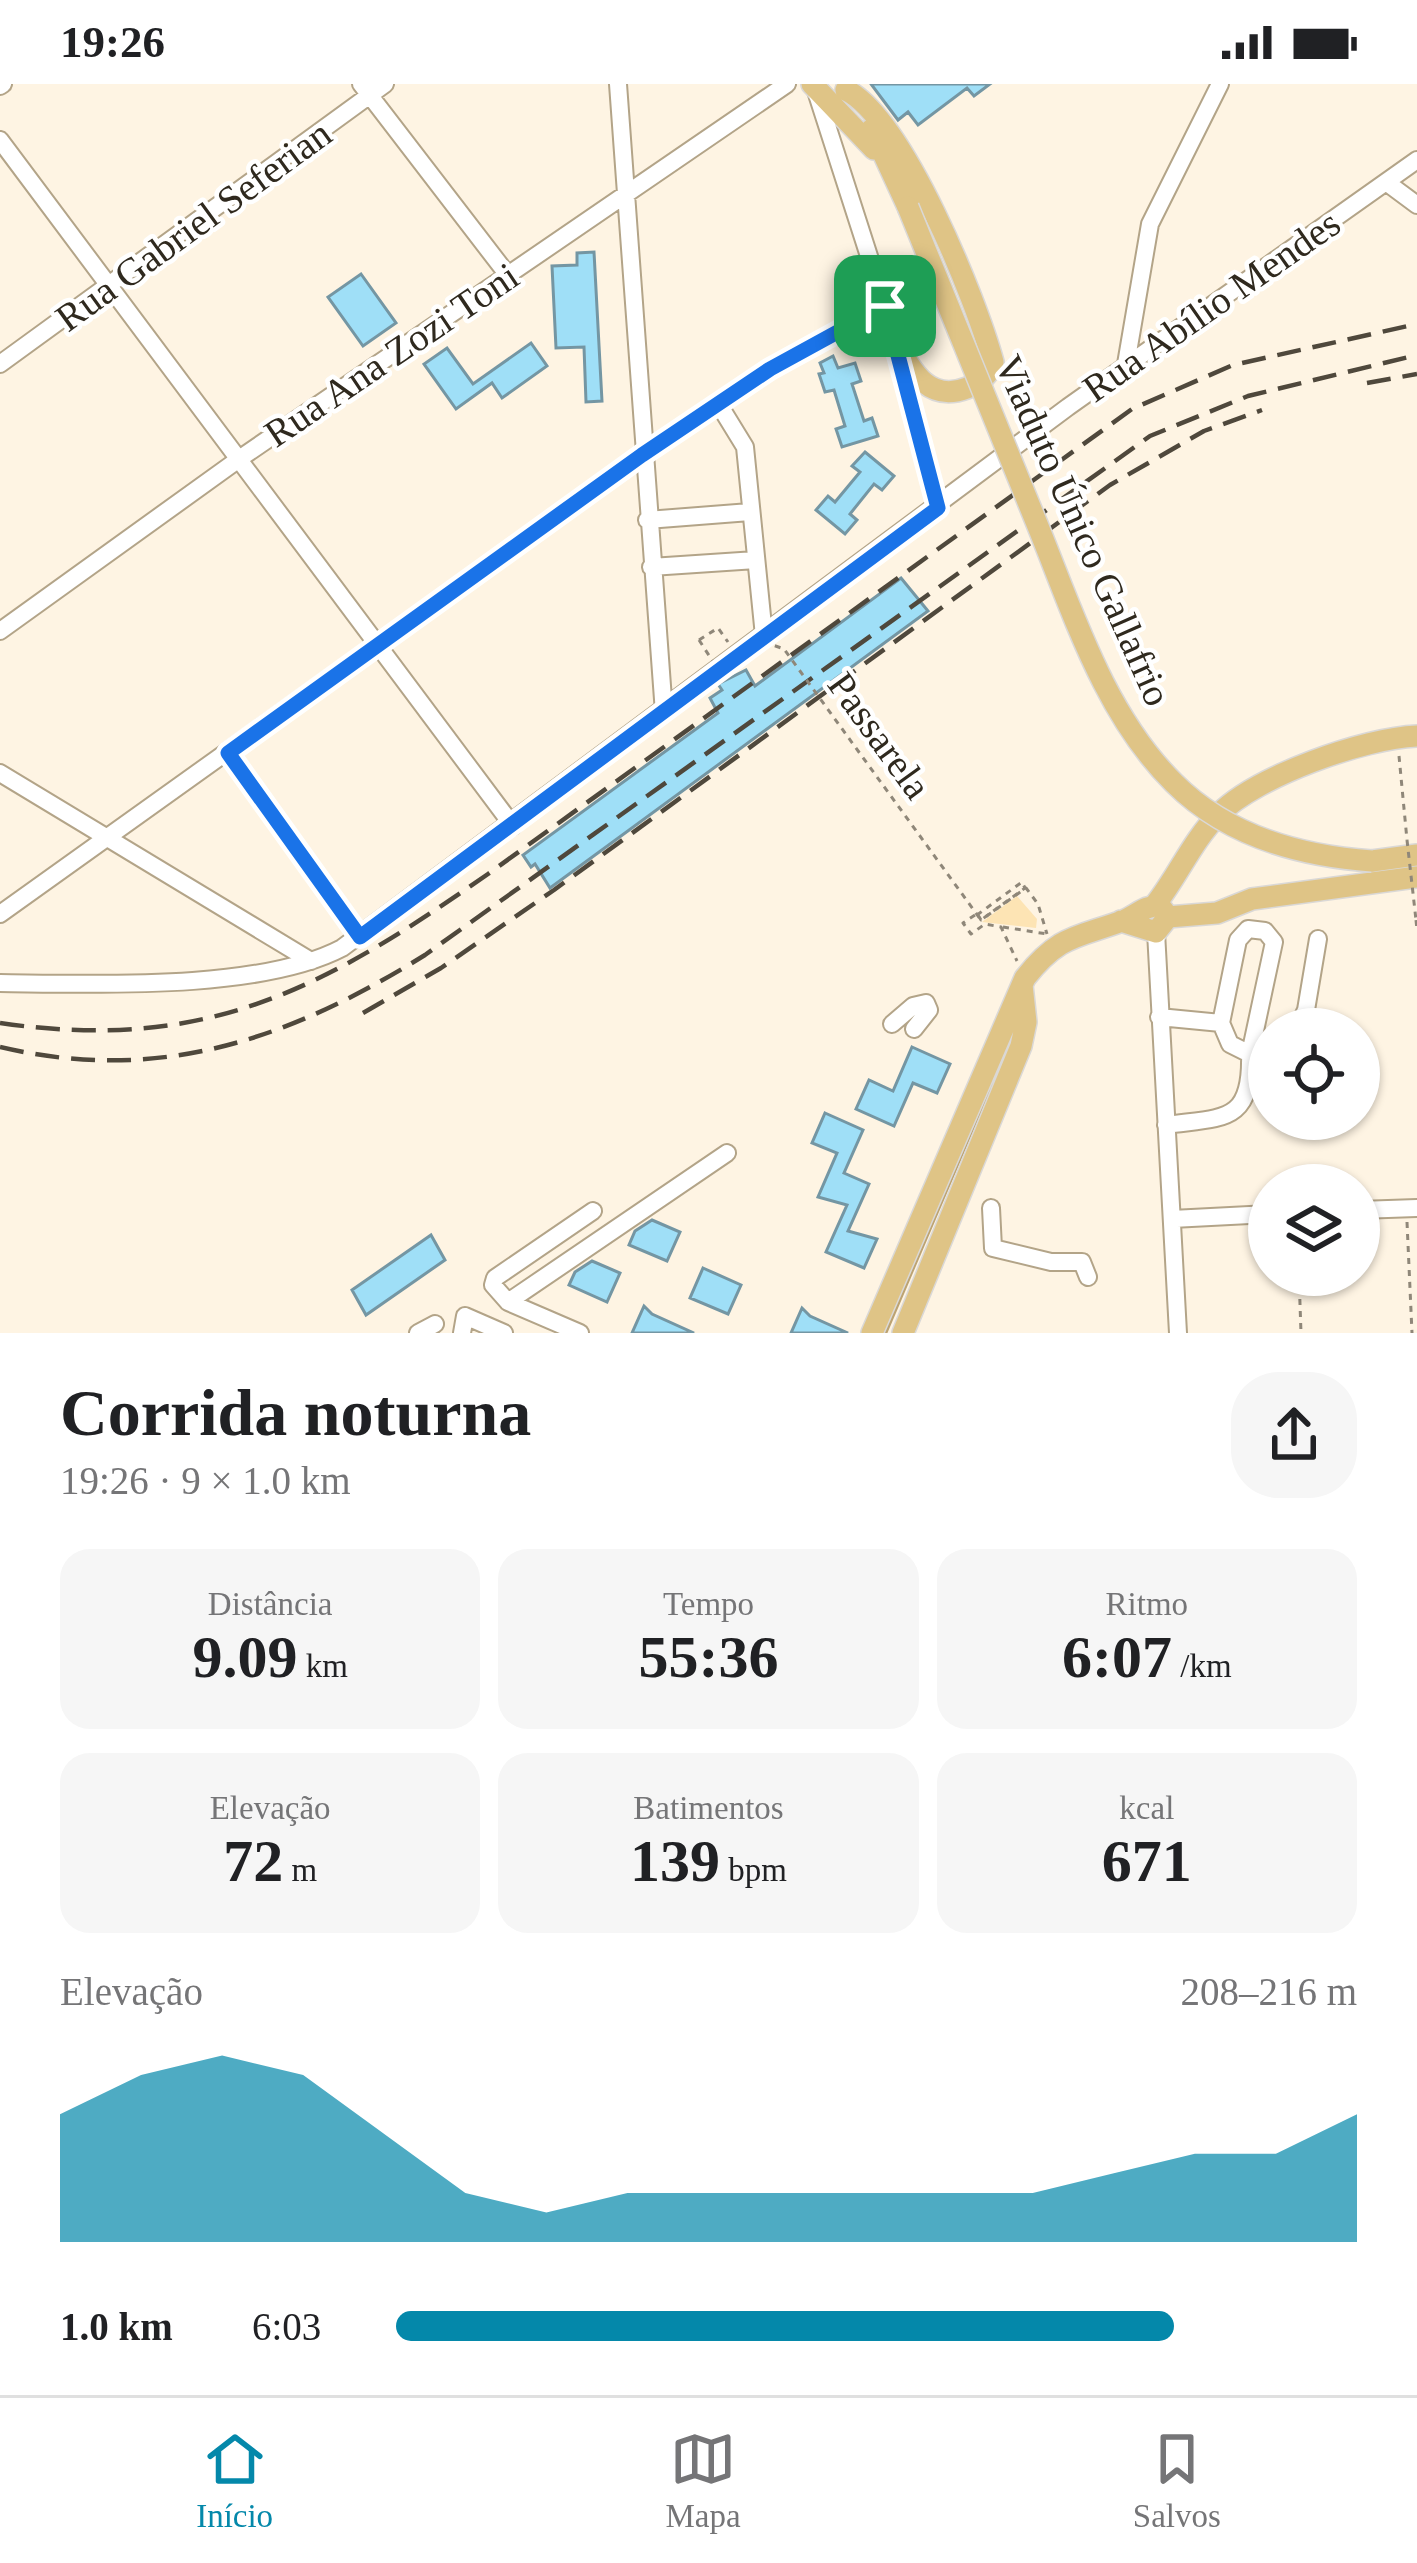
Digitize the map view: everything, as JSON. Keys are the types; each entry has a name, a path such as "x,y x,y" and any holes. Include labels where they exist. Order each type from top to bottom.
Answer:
{"main road":[{"name":"Viaduto Único Gallafrio","path":"813,86 886,162 1087,647 1130,729 1173,782 1236,829 1311,854 1372,861 1412,847"},
{"name":"Viaduto Único Gallafrio","path":"844,87 885,149 886,162"},
{"path":"844,87 873,110 911,169 993,362 990,373 975,385 943,393 922,383 895,341"},
{"path":"1152,914 1201,835 1240,798 1293,771 1388,740 1417,736"},
{"path":"903,1333 1019,1014 1024,981 1052,939 1152,914 1217,913 1252,898 1417,878"},
{"path":"872,1333 1019,1014"}],"street":[{"path":"618,84 664,713"},
{"name":"Rua Ana Zozi Toni","path":"0,631 239,459 787,84"},
{"path":"1126,364 1150,224 1220,84"},
{"path":"813,86 885,306 938,508"},
{"path":"372,88 507,274"},
{"name":"Rua Gabriel Seferian","path":"0,364 372,88"},
{"path":"0,140 513,826"},
{"name":"Rua Abílio Mendes","path":"0,983 239,976 310,961 360,937 1126,364 1417,160"},
{"path":"1386,182 1414,200"},
{"path":"3,908 718,403 885,306"},
{"path":"718,403 745,447 764,636"},
{"path":"647,520 750,512"},
{"path":"651,568 756,560"},
{"path":"228,753 360,937"},
{"path":"0,772 310,961"},
{"path":"1152,914 1178,1333"},
{"path":"1248,1051 1230,1044 1221,1023 1238,940 1248,929 1265,931 1274,942 1265,1008"},
{"path":"1306,1008 1318,939"},
{"path":"892,1024 926,1003 929,1010 914,1029"},
{"path":"1159,1017 1221,1023"},
{"path":"1166,1125 1229,1116 1244,1104 1248,1093"},
{"path":"508,1302 727,1153"},
{"path":"991,1208 993,1248 1051,1262 1082,1262 1088,1277"},
{"path":"1380,1209 1412,1208"},
{"path":"580,1333 508,1302 493,1285 495,1278 593,1211"},
{"path":"1172,1220 1248,1215"},
{"path":"462,1333 465,1316 495,1331"}],"path":[{"name":"Passarela","path":"718,628 699,640 723,677 767,643 784,649 976,914"},
{"path":"1388,740 1399,758 1412,847 1417,930"},
{"path":"1052,939 985,924 971,934 963,923 976,914 981,920 996,909 1025,888 1022,882 977,915 982,920 1026,888 1052,939"},
{"path":"1001,927 1024,981"},
{"path":"1412,1208 1412,1333"},
{"path":"1299,1296 1301,1333"}],"shaded area":[{"path":"1017,896 1037,919 1036,928 982,922"}],"building":[{"path":"871,84 990,84 974,96 967,88 918,125 908,112 898,120"},
{"path":"594,252 602,401 586,402 584,347 556,348 552,266 577,265 577,253"},
{"path":"361,274 396,323 363,346 328,297"},
{"path":"531,343 547,366 502,398 492,383 456,409 424,364 447,348 473,384"},
{"path":"833,356 838,368 855,363 861,381 852,384 864,421 872,418 878,436 842,447 836,429 845,426 834,390 825,392 819,374 824,373 820,363"},
{"path":"865,452 894,476 882,490 874,484 850,514 857,520 845,534 816,510 828,496 835,502 860,472 852,466"},
{"path":"901,578 928,611 550,888 535,864 531,867 523,855 718,713 710,698 722,690 718,684 746,670 755,686"},
{"path":"912,1047 950,1064 937,1093 913,1083 894,1126 856,1109 869,1080 893,1091"},
{"path":"825,1113 863,1130 844,1173 869,1184 848,1231 877,1239 864,1268 826,1252 847,1205 818,1197 837,1153 812,1143"},
{"path":"652,1220 680,1232 667,1261 629,1245 635,1231"},
{"path":"431,1235 445,1260 366,1315 352,1290"},
{"path":"592,1261 620,1273 607,1302 569,1285 575,1272"},
{"path":"703,1268 741,1285 728,1314 690,1298"},
{"path":"644,1306 652,1314 694,1333 632,1333"},
{"path":"802,1308 810,1316 848,1333 791,1333"}],"waterway":[{"path":"885,1333 991,1084"}],"railway":[{"path":"0,1023 74,1030 140,1029 260,1003 316,980 488,874 1132,409 1233,365 1417,324"},
{"path":"0,1047 115,1060 170,1056 274,1031 325,1010 425,955 1150,436 1248,396 1417,355"},
{"path":"1367,383 1417,374"},
{"path":"363,1013 441,968 554,890 1110,485 1204,431 1262,410"}],"route":[{"path":"885,306 938,508 360,937 228,753 718,403 861,315 885,306"}]}
